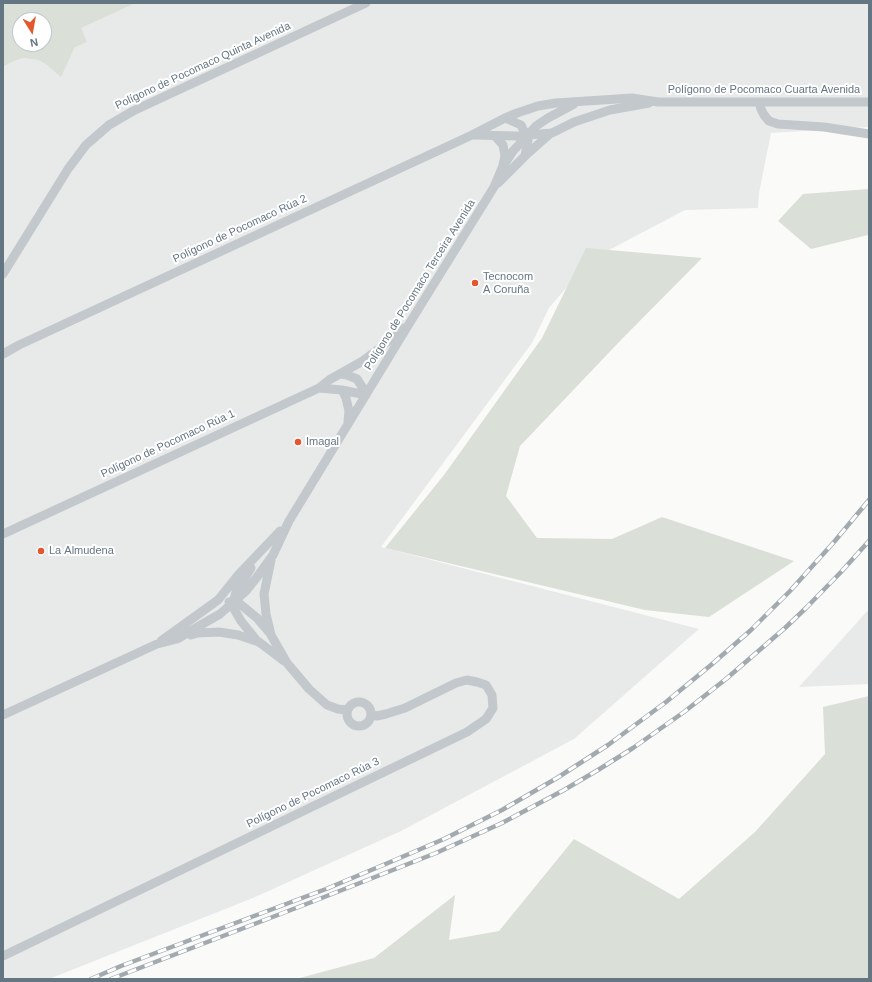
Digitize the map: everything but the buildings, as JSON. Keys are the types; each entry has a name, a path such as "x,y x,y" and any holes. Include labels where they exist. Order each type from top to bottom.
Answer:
{"street":[{"name":"Polígono de Pocomaco Quinta Avenida","path":"3,274 68,169 86,145 109,125 133,111 366,3"},
{"name":"Polígono de Pocomaco Cuarta Avenida","path":"505,118 538,106 556,103 632,98 658,102 869,102"},
{"name":"Polígono de Pocomaco Terceira Avenida","path":"502,168 514,151 536,126 564,109 581,101"},
{"name":"Polígono de Pocomaco Cuarta Avenida","path":"527,136 552,133 574,122 610,110 658,102"},
{"path":"759,102 764,115 769,121 778,124 824,127 869,134"},
{"name":"Polígono de Pocomaco Rúa 2","path":"3,354 19,345 472,135 505,118"},
{"path":"505,118 521,125 527,136 528,140 525,156"},
{"name":"Polígono de Pocomaco Terceira Avenida","path":"494,187 525,156 552,133"},
{"name":"Polígono de Pocomaco Rúa 2","path":"472,135 527,136"},
{"name":"Polígono de Pocomaco Terceira Avenida","path":"273,554 289,521 494,187 505,156 503,145 494,136"},
{"name":"Polígono de Pocomaco Rúa 1","path":"3,534 319,388 329,380 341,374 380,348 409,324"},
{"name":"Polígono de Pocomaco Rúa 2","path":"3,349 19,345"},
{"path":"341,374 348,374 357,380 366,395"},
{"path":"319,388 342,390 366,395"},
{"path":"342,390 346,398 349,411 348,424"},
{"path":"157,644 218,600 239,574 289,521"},
{"path":"262,551 236,592 233,603 234,609 241,621 259,642 287,663"},
{"path":"177,639 220,614 233,603 246,591 273,554"},
{"path":"271,634 266,614 264,594 273,554"},
{"path":"218,600 240,604 257,618 271,634 287,663 308,689 327,705 338,709 347,710 353,703 360,702 366,704 371,715"},
{"path":"3,715 157,644 198,633 219,632 238,635 259,642"},
{"name":"Polígono de Pocomaco Rúa 3","path":"3,956 467,732 486,719 493,708 492,695 486,685 467,680 456,683 405,708 377,716 371,715 368,722 362,725 356,726 350,722 347,716 347,710"}],"shaded area":[{"path":"3,3 136,3 81,28 87,42 75,47 61,77 47,65 38,60 23,58 3,67"},
{"path":"136,3 869,3 869,127 771,133 759,193 758,208 685,210 590,260 549,308 532,343 381,547 699,629 574,739 401,831 253,898 49,979 3,979 3,67 23,58 38,60 61,76 75,47 80,28"},
{"path":"869,189 868,235 811,249 778,221 803,194"},
{"path":"586,248 702,258 520,446 506,496 537,538 612,539 662,517 794,561 709,617 645,610 385,548 444,475 542,338"},
{"path":"869,609 869,684 799,687"},
{"path":"869,696 869,979 296,979 374,958 455,895 449,940 499,931 574,839 679,899 755,832 825,754 823,707"}],"railway":[{"path":"91,979 121,966 326,889 444,839 502,810 557,778 608,745 666,702 751,630 790,591 869,500"},
{"path":"111,979 436,853 502,823 564,790 633,748 684,712 726,679 806,608 869,541"}],"place":[{"name":"Tecnocom A Coruña","path":"475,283"},
{"name":"Imagal","path":"298,442"},
{"name":"La Almudena","path":"41,551"}]}
